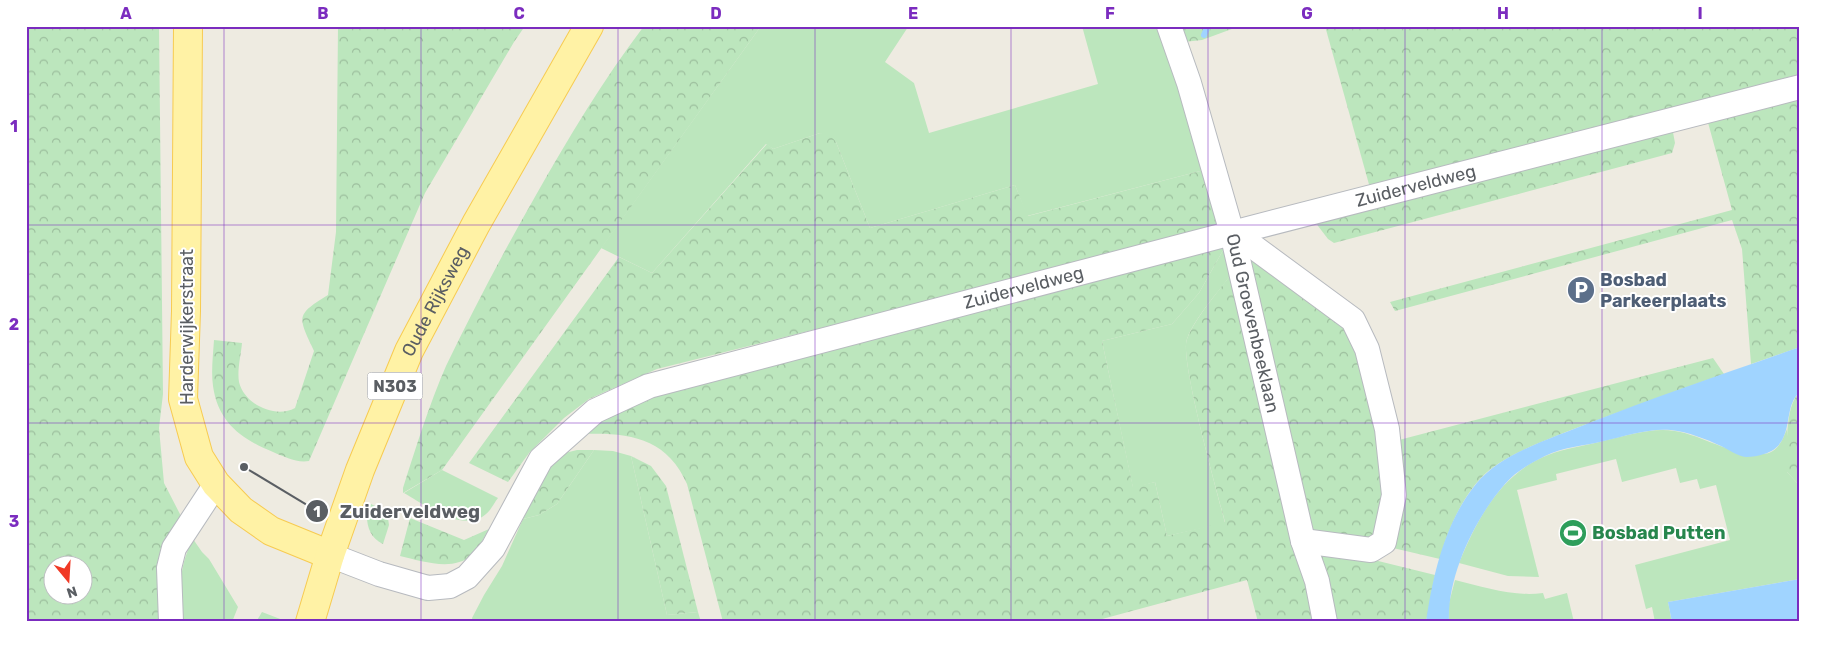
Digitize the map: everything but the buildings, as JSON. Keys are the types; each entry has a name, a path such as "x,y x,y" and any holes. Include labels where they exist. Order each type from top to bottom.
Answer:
{"main road":[{"name":"Harderwijkerstraat","path":"188,26 186,311 183,399 199,456 216,484 241,510 271,531 330,555"},
{"name":"Oude Rijksweg","path":"310,622 330,555 360,470 409,351 511,161 589,26"}],"street":[{"name":"Oud Groevenbeeklaan","path":"1170,26 1189,83 1232,233 1303,541 1317,581 1325,622"},
{"name":"Zuiderveldweg","path":"330,555 397,580 428,588 450,586 467,577 493,548 541,459 595,412 650,386 1232,233 1800,87"},
{"path":"1232,233 1353,320 1367,349 1387,429 1394,495 1384,542 1371,550 1303,541"},
{"path":"171,622 169,568 174,548 216,484"}],"green space":[{"path":"26,26 159,26 163,394 159,428 164,483 182,518 161,622 26,622"},
{"path":"338,26 525,26 425,193 309,461 300,461 261,447 241,435 226,419 220,410 213,386 214,340 242,343 239,382 247,397 254,403 279,412 295,408 314,351 305,331 303,318 310,307 328,295 336,232"},
{"path":"644,26 761,26 442,470 403,493 428,411 446,366 478,301 548,173 614,67"},
{"path":"761,26 907,26 885,62 914,83 929,133 1098,84 1082,26 1159,26 1204,170 1027,216 1015,185 870,228 836,142 820,133 773,149 766,144 652,273 601,248"},
{"path":"1178,26 1240,26 1202,40 1184,42"},
{"path":"1325,26 1800,26 1800,74 1370,188"},
{"path":"1800,95 1800,347 1751,364 1742,249 1732,220 1395,311 1390,302 1732,210 1707,119"},
{"path":"1672,127 1675,143 1672,153 1334,243 1328,239 1315,222"},
{"path":"820,133 833,138 836,142 870,228 1015,185 1028,216 1204,170 1222,225 657,369 589,399 564,418 529,453 508,482 469,463 619,257 652,273 767,144 773,149"},
{"path":"1226,245 1232,273 1195,322 1187,339 1186,351 1194,398 1225,523 1167,536 1155,482 1133,488 1102,341 1172,324 1199,293"},
{"path":"1226,245 1199,293 1172,324 1102,341 1133,487 1155,482 1167,536 1225,522 1194,398 1186,351 1187,339 1195,322 1232,273 1295,556 1310,594 1316,622 1258,622 1247,580 1091,622 723,622 687,484 679,468 657,447 644,441 614,434 581,434 617,407 660,388"},
{"path":"1246,247 1351,323 1381,437 1385,493 1372,543 1309,535"},
{"path":"1713,358 1724,374 1550,438 1494,466 1478,481 1457,513 1440,559 1393,548 1402,480 1399,440"},
{"path":"1800,392 1800,486 1787,472 1787,453 1791,407"},
{"path":"1787,429 1787,472 1800,486 1800,579 1668,602 1672,622 1655,622 1652,607 1646,609 1635,565 1730,540 1716,485 1700,489 1697,479 1680,483 1676,468 1622,482 1616,459 1556,474 1557,480 1517,490 1539,577 1508,576 1459,563 1483,514 1504,485 1531,463 1548,455 1657,430 1675,431 1740,452 1762,454 1772,452 1775,449 1781,442"},
{"path":"577,450 594,450 557,504 539,515 523,519 549,460 553,456"},
{"path":"594,450 613,451 631,456 667,615 698,612 701,622 473,622 472,618 502,566 523,519 539,515 557,504"},
{"path":"631,456 651,466 666,486 698,612 667,615"},
{"path":"442,470 498,498 486,514 477,519 466,521 444,516 404,493"},
{"path":"371,504 387,512 389,525 383,544 374,537 367,523 368,506"},
{"path":"410,518 464,540 489,529 472,555 456,563 437,564 400,556"},
{"path":"193,539 209,559 238,607 232,622 183,622 182,570"},
{"path":"1313,552 1362,557 1435,575 1426,622 1335,622"},
{"path":"1455,580 1521,594 1543,593 1545,599 1567,593 1574,622 1449,622 1448,607"},
{"path":"262,612 288,622 256,622"}],"water":[{"path":"1800,347 1800,392 1794,399 1791,407 1785,434 1781,442 1774,449 1764,454 1746,457 1697,436 1671,430 1654,430 1566,449 1545,456 1524,468 1509,480 1483,513 1465,548 1458,567 1450,604 1449,622 1426,622 1432,586 1448,532 1465,499 1476,484 1499,463 1528,447 1589,423"},
{"path":"1800,579 1800,622 1672,622 1668,602"}],"waterway":[{"path":"1204,35 1208,26"}],"place":[{"name":"Bosbad Parkeerplaats","path":"1581,290"},
{"name":"Zuiderveldweg","path":"244,467"},
{"name":"Bosbad Putten","path":"1573,533"}]}
